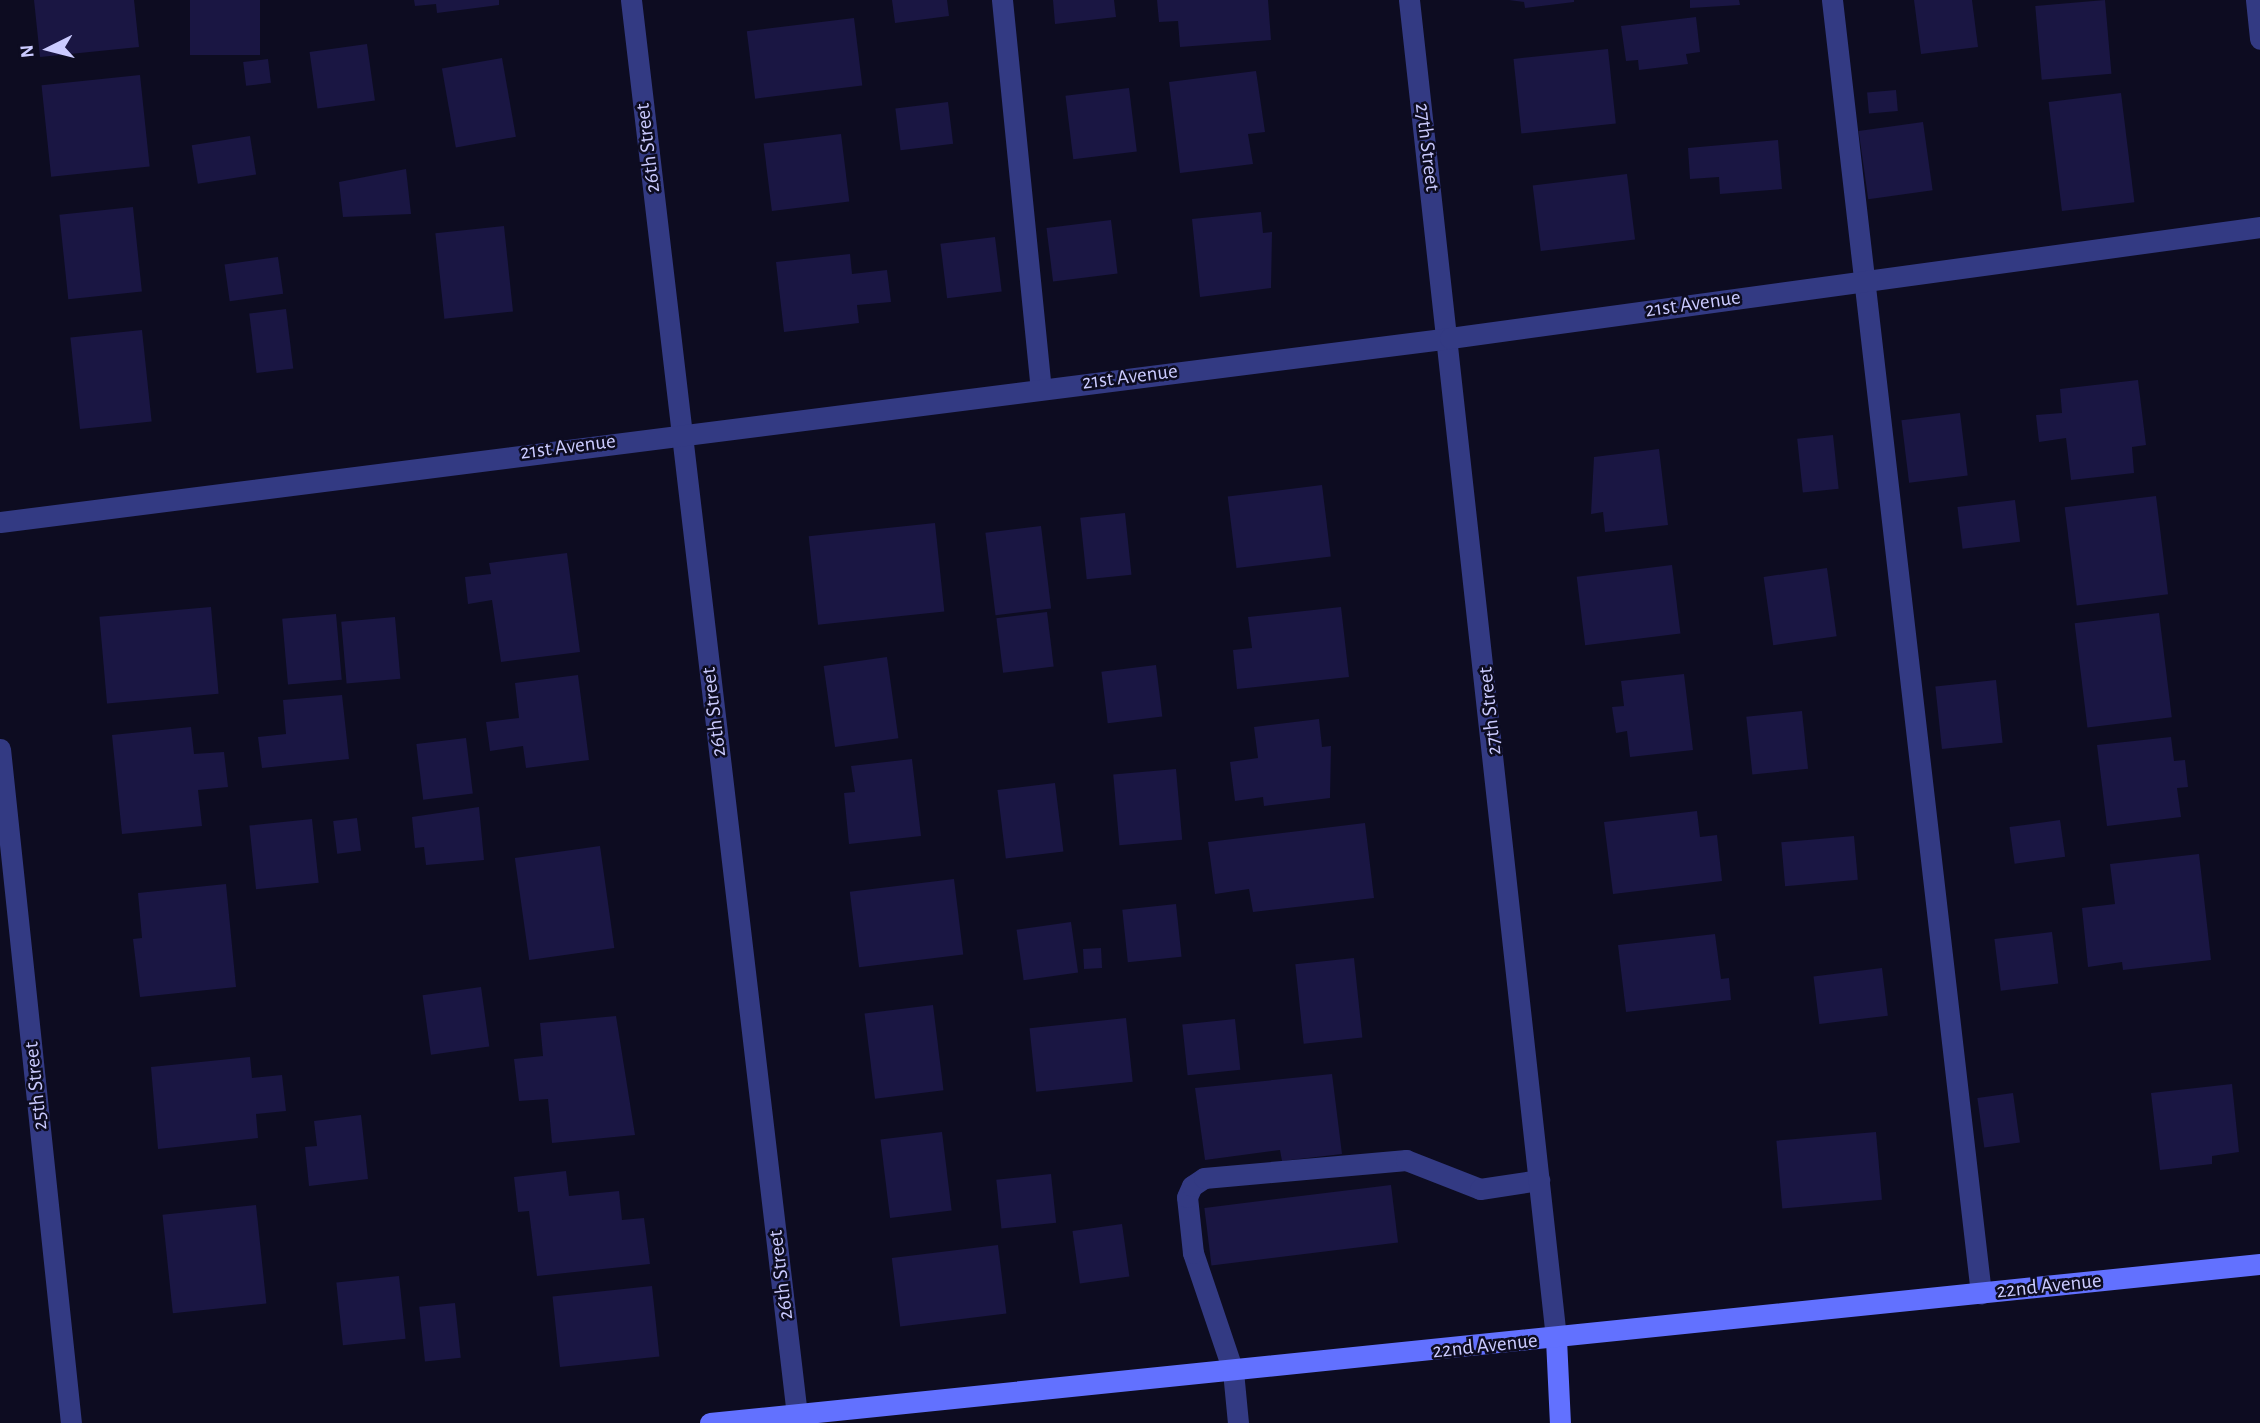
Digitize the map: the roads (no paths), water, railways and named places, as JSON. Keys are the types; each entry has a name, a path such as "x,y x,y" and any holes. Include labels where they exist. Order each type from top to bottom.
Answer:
{"street":[{"name":"26th Street","path":"631,0 797,1418"},
{"path":"1003,0 1041,388"},
{"name":"27th Street","path":"1409,0 1450,338 1556,1339 1560,1423"},
{"path":"1832,0 1981,1293"},
{"path":"2256,0 2260,39"},
{"name":"21st Avenue","path":"0,522 681,432 1450,338 2260,227"},
{"name":"25th Street","path":"0,749 71,1423"},
{"path":"1238,1423 1233,1371 1193,1254 1187,1197 1204,1178 1406,1160 1480,1189 1539,1180"},
{"name":"22nd Avenue","path":"710,1423 797,1418 2260,1264"}]}
